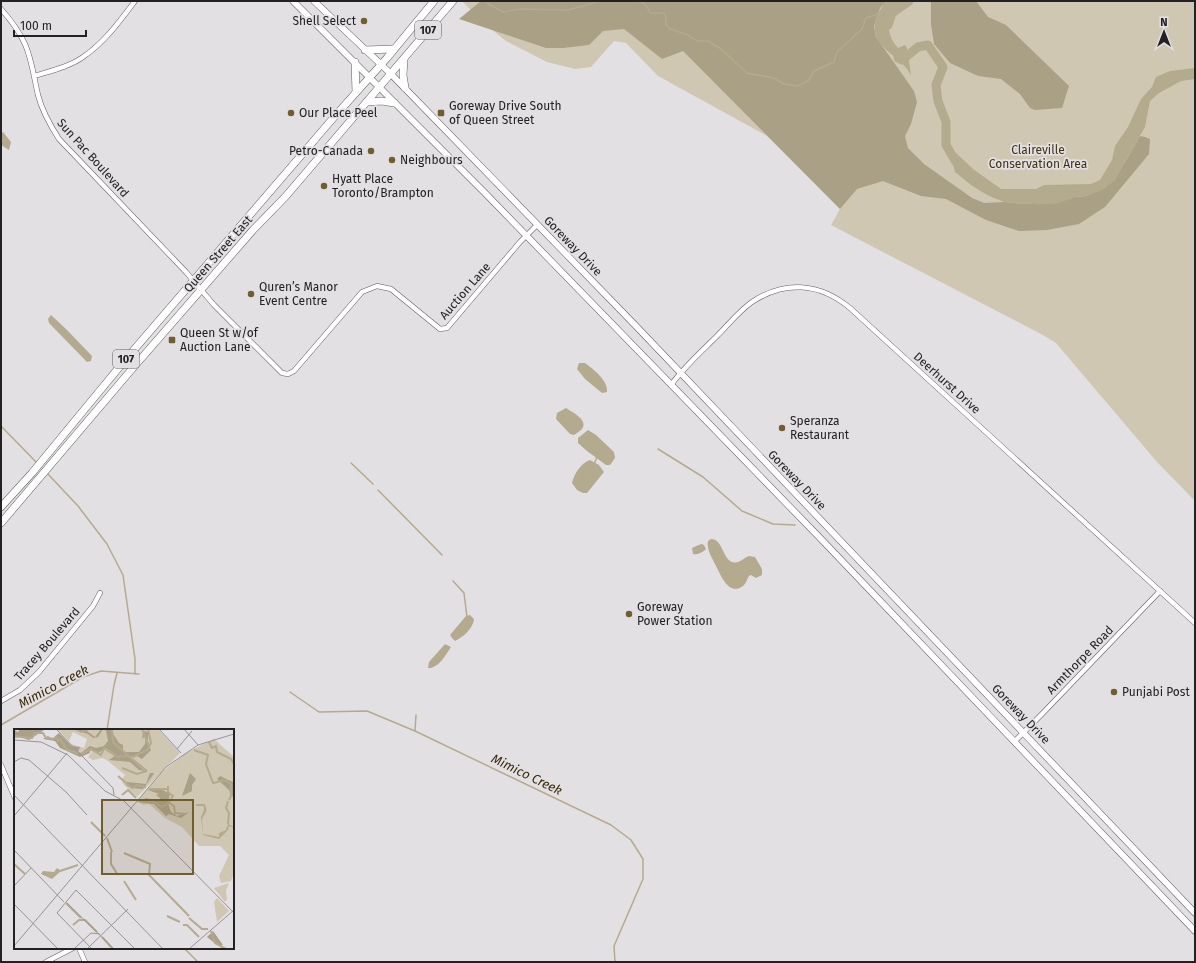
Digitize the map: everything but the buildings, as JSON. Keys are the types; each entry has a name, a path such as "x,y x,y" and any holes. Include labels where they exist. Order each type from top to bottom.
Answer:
{"main road":[{"name":"Goreway Drive","path":"293,1 526,236 828,546 1195,931"},
{"name":"Goreway Drive","path":"314,1 405,88 635,325 1195,914"},
{"name":"Queen Street East","path":"1,507 32,473 126,359 356,92 370,78 434,1"},
{"name":"Queen Street East","path":"1,523 253,230 286,196 453,1"},
{"path":"365,50 394,49"},
{"path":"404,59 403,75 405,88"},
{"path":"355,62 356,92"},
{"path":"367,102 382,101 394,103"}],"street":[{"path":"34,76 57,69 82,58 102,40 135,1"},
{"name":"Sun Pac Boulevard","path":"1,9 25,43 38,97 47,121 59,139 194,281"},
{"name":"Auction Lane","path":"194,281 214,305 279,371 284,374 290,374 297,368 362,292 377,286 391,289 440,329 447,328 537,225"},
{"name":"Deerhurst Drive","path":"671,385 680,373 740,312 756,300 775,290 788,288 807,288 825,292 850,308 1195,623"},
{"name":"Armthorpe Road","path":"1014,742 1160,591"},
{"name":"Tracey Boulevard","path":"1,701 20,690 39,672 93,606 100,593"},
{"path":"1,765 14,796"},
{"path":"46,962 71,949"},
{"path":"79,949 85,962"}],"green space":[{"name":"Claireville Conservation Area","path":"462,1 1195,1 1195,501 1157,462 1056,343 831,225 840,209 767,136 658,76 626,43 614,41 591,67 575,69 547,62 506,41 479,19"}],"shaded area":[{"path":"481,1 887,1 880,8 874,26 876,37 914,91 917,102 911,124 905,136 908,148 924,164 972,198 984,203 1004,202 1023,204 1051,199 1087,196 1114,181 1140,136 1150,139 1149,154 1105,207 1079,224 1047,230 1019,231 986,220 946,199 921,196 883,181 857,189 840,209 683,51 662,59 624,29 603,31 589,45 546,48 459,19"},
{"path":"887,1 902,1 891,18 889,30 893,42 898,48 905,45 907,48 911,75 906,68 881,44 877,37 875,29 876,20 880,10"},
{"path":"931,1 976,1 988,17 1006,25 1069,86 1062,108 1035,110 1030,108 1020,94 1001,79 978,76 950,63 934,44 931,24"},
{"path":"1195,68 1195,79 1181,81 1159,93 1150,101 1145,127 1114,181 1102,190 1087,196 1051,199 1034,203 1023,204 1004,202 987,195 971,185 955,172 950,152 956,153 973,169 1001,189 1036,189 1044,185 1091,184 1100,180 1112,160 1115,146 1128,127 1141,99 1152,87 1156,77 1170,71"},
{"path":"3,132 11,142 9,150 1,145 1,133"},
{"path":"51,315 92,356 91,361 87,362 49,323 48,319"},
{"path":"579,363 585,363 603,379 607,392 602,393 585,379 577,369"},
{"path":"566,408 576,414 582,419 583,422 584,426 582,429 574,435 570,434 556,419 557,413"},
{"path":"588,430 596,435 614,452 615,458 610,465 606,465 578,443 578,438"},
{"path":"590,460 599,465 604,472 587,493 583,493 577,490 572,483 578,469"},
{"path":"711,539 716,540 719,543 726,556 733,562 738,562 749,556 755,557 762,569 762,575 756,578 751,575 749,576 746,583 738,589 729,586 722,578 710,553 708,541"},
{"path":"701,544 704,545 706,549 703,552 693,554 692,548"},
{"path":"470,615 474,619 472,626 464,635 455,641 450,635 466,616"},
{"path":"445,644 451,647 438,664 432,668 428,668 429,662"}],"waterway":[{"path":"487,3 503,12 520,9 568,10 601,1"},
{"path":"628,1 642,2 650,13 664,13 666,17 666,24 670,29 688,35 697,41 708,41 721,49 747,73 774,78 784,84 797,86 808,81 814,71 834,62 837,52 862,29 866,18 878,14"},
{"path":"888,25 892,13 909,1"},
{"path":"898,58 902,60 918,47 928,45 943,67 936,85 938,101 946,122 946,145 956,162"},
{"path":"1036,200 1056,199 1071,194"},
{"path":"1,426 37,463"},
{"path":"658,449 703,477 742,511 773,524 795,525"},
{"path":"594,464 597,457"},
{"path":"351,463 373,484"},
{"path":"47,473 78,506 107,544 123,575 135,659 135,674"},
{"path":"378,490 442,555"},
{"path":"453,581 464,593 467,617"},
{"name":"Mimico Creek","path":"1,725 83,677 101,671 139,674"},
{"path":"107,729 117,673"},
{"name":"Mimico Creek","path":"290,692 319,712 367,711 415,731 611,825 631,840 643,859 643,879 614,946 615,962"},
{"path":"415,731 416,715"},
{"path":"185,949 198,962"}],"place":[{"name":"Shell Select","path":"364,21"},
{"name":"Our Place Peel","path":"291,113"},
{"name":"Goreway Drive South of Queen Street","path":"441,113"},
{"name":"Petro-Canada","path":"371,151"},
{"name":"Neighbours","path":"392,160"},
{"name":"Hyatt Place Toronto/Brampton","path":"324,186"},
{"name":"Quren’s Manor Event Centre","path":"251,294"},
{"name":"Queen St w/of Auction Lane","path":"172,340"},
{"name":"Speranza Restaurant","path":"782,428"},
{"name":"Goreway Power Station","path":"629,614"},
{"name":"Punjabi Post","path":"1114,692"}]}
